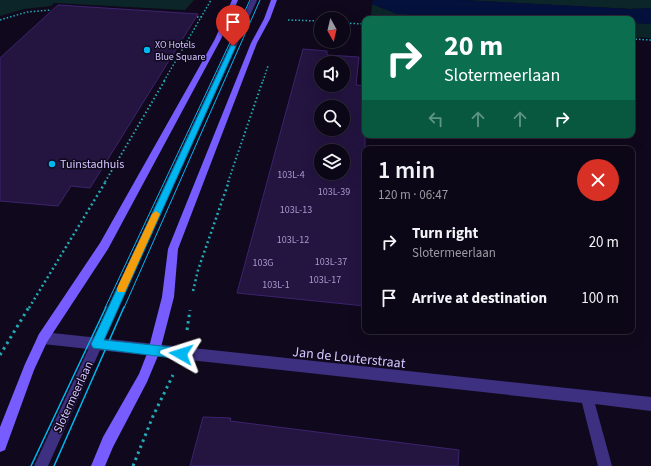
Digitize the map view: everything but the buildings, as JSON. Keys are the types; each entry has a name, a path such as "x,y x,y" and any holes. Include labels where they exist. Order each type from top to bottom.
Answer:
{"main road":[{"path":"0,445 29,368 43,338 104,246 218,39 235,0"},
{"path":"98,466 108,442 142,378 154,350 168,297 173,249 254,43 267,19 274,0"}],"street":[{"name":"Slotermeerlaan","path":"41,466 254,0"},
{"name":"Jan de Louterstraat","path":"43,338 651,404"},
{"path":"587,397 605,466"}],"path":[{"path":"0,356 95,200 212,0"},
{"path":"0,20 22,13 51,10"},
{"path":"197,17 202,17"},
{"path":"284,19 314,21"},
{"path":"350,23 362,24"},
{"path":"635,39 651,40"},
{"path":"193,293 198,270 269,64"},
{"path":"133,466 152,416 172,379 181,354 190,308"}],"green space":[{"path":"0,0 194,0 185,10 54,3 51,6 24,9 0,16"},
{"path":"461,0 651,0 651,8 631,9"},
{"path":"372,4 398,14 449,16 371,16"},
{"path":"635,23 651,24 651,38 635,37"}],"shaded area":[{"path":"373,0 461,0 631,9 651,8 651,24 635,23 635,16 449,16 397,14 372,4"}],"tram line":[{"path":"105,308 250,0"},
{"path":"124,308 260,0"},
{"path":"31,466 106,307"},
{"path":"54,466 124,307"}],"slow traffic":[{"path":"122,289 156,214"}],"place":[{"name":"XO Hotels Blue Square","path":"147,50"},
{"name":"Tuinstadhuis","path":"52,164"}],"route":[{"path":"181,354 97,344 233,46"}]}
